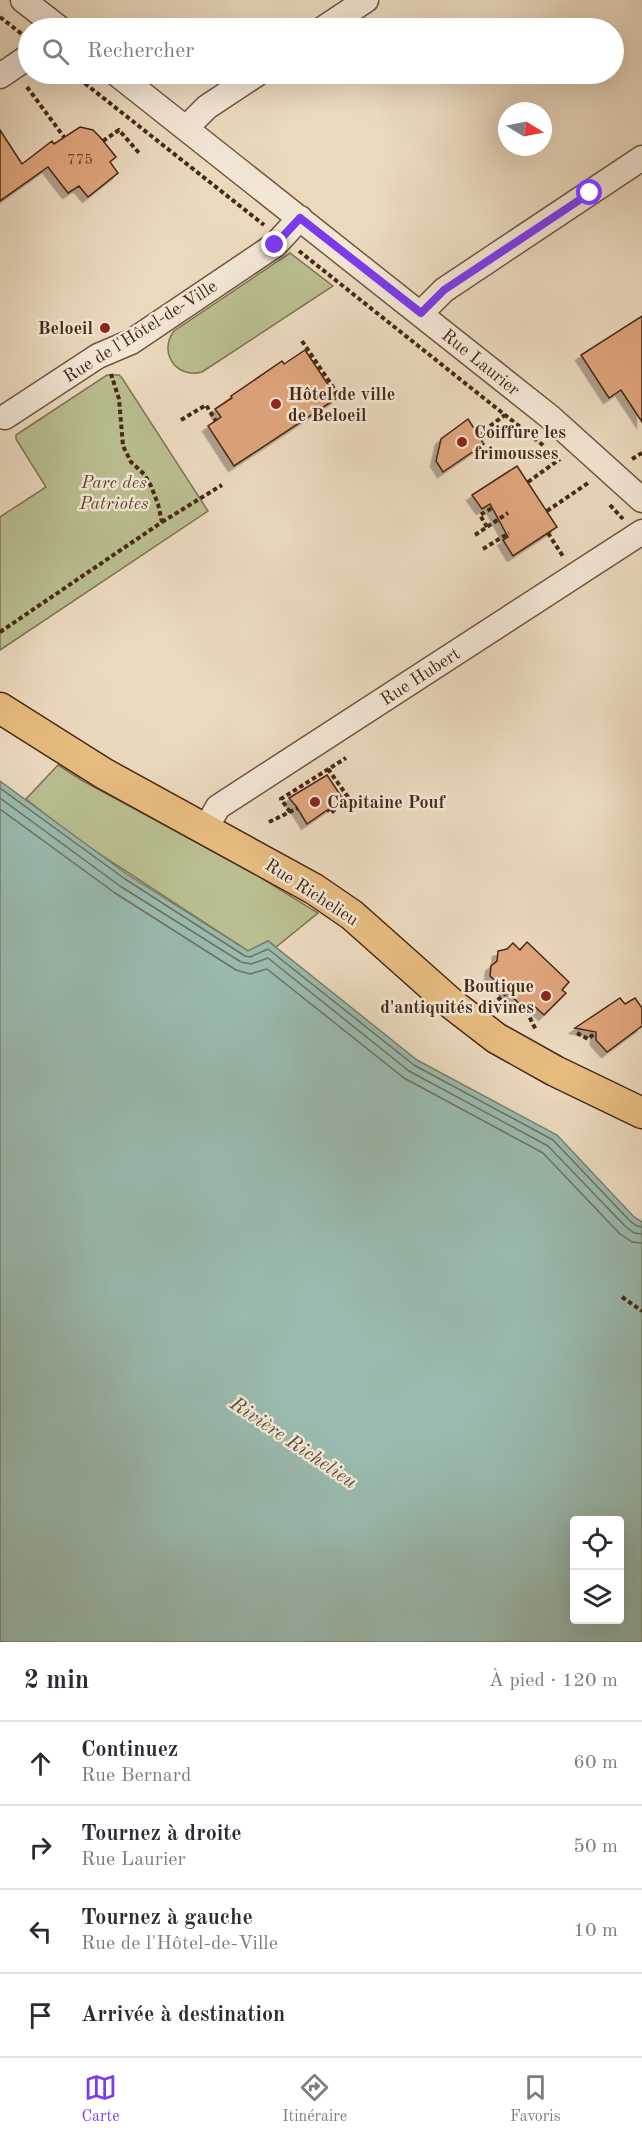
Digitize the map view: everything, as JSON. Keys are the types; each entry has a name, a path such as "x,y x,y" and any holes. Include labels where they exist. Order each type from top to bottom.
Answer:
{"main road":[{"name":"Rue Richelieu","path":"0,708 103,773 297,879 340,906 452,1004 496,1038 555,1071 642,1113"}],"street":[{"path":"23,0 46,18"},
{"path":"339,18 366,0"},
{"path":"0,76 18,64"},
{"name":"Rue Laurier","path":"130,84 421,313 549,417 642,500"},
{"path":"186,128 207,107 242,84"},
{"path":"421,313 444,290 642,158"},
{"name":"Rue de l'Hôtel-de-Ville","path":"5,417 98,356 131,342 275,245 300,218"},
{"name":"Rue Hubert","path":"206,828 218,807 642,532"}],"path":[{"path":"0,17 18,31"},
{"path":"86,84 268,228"},
{"path":"27,87 64,137"},
{"path":"103,141 118,130 140,153"},
{"name":"Rue Laurier","path":"298,250 568,465"},
{"path":"302,341 339,396"},
{"path":"107,352 119,399 123,446 131,462 144,474 158,504 162,522"},
{"path":"181,420 206,405 216,421"},
{"path":"478,435 506,415"},
{"path":"632,459 642,453"},
{"path":"528,482 560,459"},
{"path":"547,511 587,481 596,491"},
{"path":"0,632 162,522 222,485"},
{"path":"604,499 620,515"},
{"path":"487,527 480,515 492,508"},
{"path":"475,535 508,513"},
{"path":"483,549 509,533"},
{"path":"548,533 565,560"},
{"path":"290,812 282,799 346,758"},
{"path":"328,769 348,798 330,813 328,810"},
{"path":"270,822 298,808"},
{"path":"485,1012 507,992"},
{"path":"532,1005 528,1008 528,1014 536,1030"},
{"path":"577,1034 588,1039 595,1033"},
{"path":"622,1297 642,1311"}],"green space":[{"path":"290,253 333,286 202,372 184,372 177,368 169,355 168,347 174,331"},
{"name":"Parc des Patriotes","path":"107,375 119,375 122,378 208,511 0,650 0,517 46,487 16,439 16,435"},
{"path":"58,765 83,781 253,873 318,913 276,947 268,941 248,951 81,842 26,799"}],"water":[{"name":"Rivière Richelieu","path":"0,781 128,875 248,951 268,941 417,1060 557,1135 634,1217 642,1222 642,1642 0,1642"}],"building":[{"path":"80,127 93,130 100,137 116,157 110,162 118,173 88,197 79,186 68,193 48,167 0,201 0,130 22,164 52,141 54,144"},
{"path":"642,316 642,422 621,390 609,398 581,355"},
{"name":"Hôtel de ville de Beloeil","path":"305,350 337,398 234,466 208,426 221,417 215,409 282,361 284,364"},
{"path":"468,419 484,444 443,472 436,461 441,439"},
{"path":"517,466 557,527 513,556 503,540 508,537 490,504 482,509 472,495"},
{"path":"327,775 343,799 307,824 289,798"},
{"path":"527,942 569,982 562,990 566,993 544,1015 530,1002 524,1008 490,976 491,966 497,961 498,951 507,949 513,943 520,950"},
{"path":"620,998 625,1004 635,998 642,1008 642,1026 607,1052 596,1040 596,1032 575,1028"}],"place":[{"name":"Beloeil","path":"105,328"},
{"name":"Hôtel de ville de Beloeil","path":"276,404"},
{"name":"Coiffure les frimousses","path":"462,442"},
{"name":"Capitaine Pouf","path":"315,802"},
{"name":"Boutique d'antiquités divines","path":"546,996"}],"route":[{"path":"275,245 300,218 421,313 444,290 590,193"}]}
